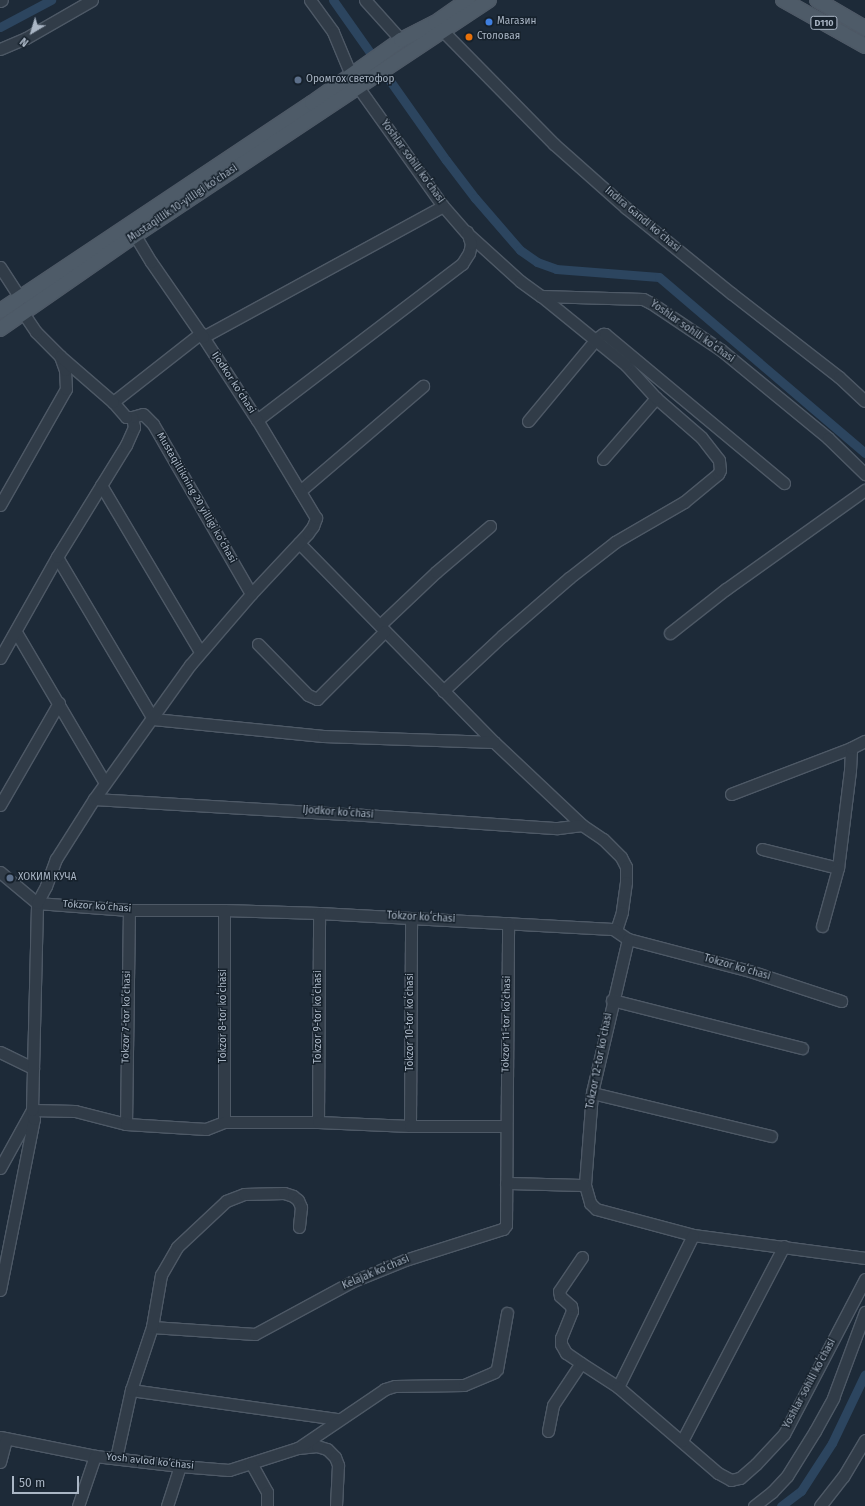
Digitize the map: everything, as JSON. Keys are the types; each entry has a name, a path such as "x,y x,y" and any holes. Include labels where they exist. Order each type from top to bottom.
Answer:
{"main road":[{"path":"358,78 404,56 468,0"},
{"path":"358,78 396,43 438,27 489,0"},
{"name":"D110","path":"783,0 865,46"},
{"name":"D110","path":"817,0 865,28"},
{"name":"Mustaqillik 10-yilligi ko'chasi","path":"0,311 132,231 358,78"},
{"name":"Mustaqillik 10-yilligi ko'chasi","path":"0,329 24,314 132,231"}],"street":[{"path":"0,49 26,38 92,0"},
{"name":"Yoshlar sohili koʻchasi","path":"310,0 334,32 358,78 443,206 466,232 500,264 541,296 643,299 651,303 721,350 828,438 865,474"},
{"path":"365,0 396,43"},
{"name":"Indira Gandi koʻchasi","path":"438,27 554,144 626,208 731,293 839,377 865,400"},
{"path":"113,402 202,335 443,206"},
{"name":"Ijodkor koʻchasi","path":"37,903 46,886 56,859 105,783 200,652 251,594 299,543 313,526 316,518 257,420 132,231"},
{"path":"257,420 462,264 469,253 471,244 466,232"},
{"path":"0,267 20,298"},
{"path":"443,691 508,631 615,542 684,502 718,474 720,470 719,460 701,436 656,398 626,365 596,339 541,296"},
{"name":"Mustaqillikning 20 yilligi koʻchasi","path":"24,314 36,332 60,356 113,402 126,417 143,414 153,424 251,594"},
{"path":"528,421 596,339 603,334 606,334 784,483"},
{"path":"0,505 66,389 64,370 60,356"},
{"path":"300,491 422,386"},
{"path":"603,459 656,398"},
{"path":"0,658 58,557 129,440 134,427 132,417"},
{"path":"101,485 200,652"},
{"path":"670,633 726,589 865,490"},
{"path":"258,644 308,695 317,698 436,572 490,526"},
{"path":"299,543 494,742 582,825 603,839 621,857 626,867 624,900 616,930"},
{"path":"58,557 153,718 323,736 494,742"},
{"path":"16,632 105,783"},
{"path":"0,805 59,703"},
{"path":"730,794 851,748 865,741"},
{"path":"822,926 838,868 850,770 851,748"},
{"name":"Ijodkor koʻchasi","path":"94,799 558,828 582,825"},
{"path":"762,849 838,868"},
{"path":"0,872 37,903 32,1110 34,1120 0,1290"},
{"name":"Tokzor koʻchasi","path":"37,903 129,910 319,912 616,930 628,939 750,971 841,1001"},
{"name":"Tokzor 7-tor koʻchasi","path":"126,1124 129,910"},
{"name":"Tokzor 8-tor koʻchasi","path":"224,910 224,1122"},
{"name":"Tokzor 9-tor koʻchasi","path":"318,1122 319,912"},
{"name":"Tokzor 10-tor koʻchasi","path":"410,1126 411,918"},
{"name":"Tokzor 11-tor koʻchasi","path":"506,1126 508,923"},
{"name":"Tokzor 12-tor koʻchasi","path":"585,1185 592,1093 612,1000 628,939"},
{"path":"612,1000 802,1048"},
{"path":"0,1052 34,1068"},
{"path":"592,1093 771,1136"},
{"path":"32,1110 75,1111 126,1124 206,1129 224,1122 318,1122 410,1126 506,1126"},
{"path":"0,1168 32,1110"},
{"name":"Kelajak koʻchasi","path":"152,1327 258,1333 351,1282 405,1260 503,1229 506,1225 506,1126"},
{"path":"506,1183 585,1185 590,1203 596,1209 693,1235 865,1258"},
{"path":"116,1458 131,1390 152,1327 161,1275 185,1239 226,1201 244,1194 284,1194 294,1196 301,1207 299,1227"},
{"path":"618,1387 693,1235"},
{"path":"682,1441 784,1246"},
{"name":"Yoshlar sohili koʻchasi","path":"582,1258 559,1291 560,1296 571,1306 572,1312 561,1338 561,1344 566,1353 618,1387 718,1472 731,1480 740,1478 756,1464 784,1434 865,1279"},
{"name":"Yoshlar sohili koʻchasi","path":"754,1506 772,1492 787,1476 815,1431 833,1398 865,1312"},
{"path":"298,1448 338,1419 385,1389 395,1386 464,1385 494,1372 498,1364 507,1313"},
{"path":"548,1430 553,1405 580,1363"},
{"path":"131,1390 338,1419"},
{"path":"0,1462 3,1438"},
{"name":"Yosh avlod koʻchasi","path":"3,1438 95,1456 229,1470 298,1448"},
{"path":"820,1506 843,1477 865,1440"},
{"path":"298,1448 317,1446 327,1449 335,1457 338,1465 336,1506"},
{"path":"78,1506 95,1456"},
{"path":"251,1463 267,1492 267,1506"},
{"path":"167,1506 180,1466"}],"waterway":[{"path":"0,27 51,0"},
{"path":"333,0 446,160 475,198 520,250 537,262 556,269 659,277 865,453"},
{"path":"781,1506 801,1491 832,1443 865,1374"}],"place":[{"name":"Магазин","path":"489,22"},
{"name":"Столовая","path":"469,37"},
{"name":"Оромгох светофор","path":"298,80"},
{"name":"ХОКИМ КУЧА","path":"10,878"}]}
